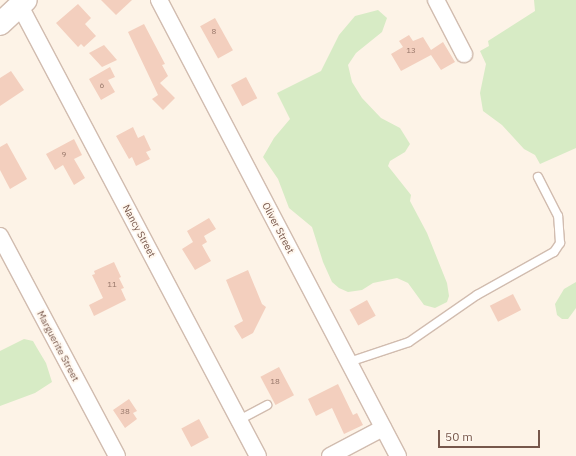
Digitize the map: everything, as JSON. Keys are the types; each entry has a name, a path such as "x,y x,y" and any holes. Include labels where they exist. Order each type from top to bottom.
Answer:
{"main road":[{"path":"0,24 23,3"}],"street":[{"name":"Oliver Street","path":"159,0 398,456"},
{"path":"436,0 464,54"},
{"name":"Nancy Street","path":"23,3 258,456"},
{"name":"Marguerite Street","path":"0,236 116,456"},
{"path":"330,456 383,428"}],"lane":[{"path":"349,362 409,342 477,295 554,252 560,243 558,216 538,177"},
{"path":"239,420 267,405"}],"green space":[{"path":"534,0 576,0 576,148 540,164 535,155 524,149 502,125 483,111 480,93 486,64 480,51 489,46 488,41 535,11"},
{"path":"378,10 387,18 382,32 356,53 348,65 352,82 362,98 381,118 400,128 410,144 405,152 390,161 388,166 411,195 410,201 427,233 447,283 449,296 447,302 435,308 424,305 408,283 397,278 373,283 362,290 348,292 339,288 332,282 323,262 312,227 289,208 278,179 263,157 274,138 290,119 277,93 321,71 339,35 355,16"},
{"path":"576,282 576,308 568,319 562,319 557,315 555,304 564,289"},
{"path":"24,339 33,341 46,363 52,382 35,393 0,406 0,351"}],"building":[{"path":"101,0 132,0 116,15"},
{"path":"78,4 91,18 85,24 96,36 84,47 81,44 78,47 56,23"},
{"path":"215,18 233,50 218,59 200,26"},
{"path":"144,24 165,64 162,65 168,76 160,83 175,98 163,110 152,99 158,95 128,32"},
{"path":"409,35 413,41 423,37 431,50 443,42 455,62 441,70 431,55 401,71 391,54 403,47 399,41"},
{"path":"104,45 117,60 102,67 89,53"},
{"path":"110,67 115,77 108,80 115,92 101,100 89,79"},
{"path":"11,71 24,90 0,106 0,78"},
{"path":"246,77 257,98 242,106 231,85"},
{"path":"133,127 138,138 144,135 151,150 146,152 150,159 136,166 132,157 129,159 116,136"},
{"path":"74,139 82,155 74,159 85,178 74,185 63,165 55,170 46,154"},
{"path":"7,143 27,179 10,189 0,170 0,147"},
{"path":"209,218 216,229 204,236 207,242 202,245 211,261 195,270 182,249 193,242 187,231"},
{"path":"114,262 121,277 119,278 124,288 121,289 126,300 94,316 89,305 103,298 92,275 95,274 94,271"},
{"path":"248,270 262,304 266,307 253,333 242,339 234,326 243,321 226,280"},
{"path":"513,294 521,310 498,322 490,306"},
{"path":"367,300 376,316 358,325 350,310"},
{"path":"279,367 294,395 275,405 260,377"},
{"path":"338,384 353,415 357,413 363,425 344,434 332,408 316,416 308,399"},
{"path":"129,399 137,411 133,413 137,419 125,428 113,410"},
{"path":"199,419 209,438 191,447 181,428"}]}
